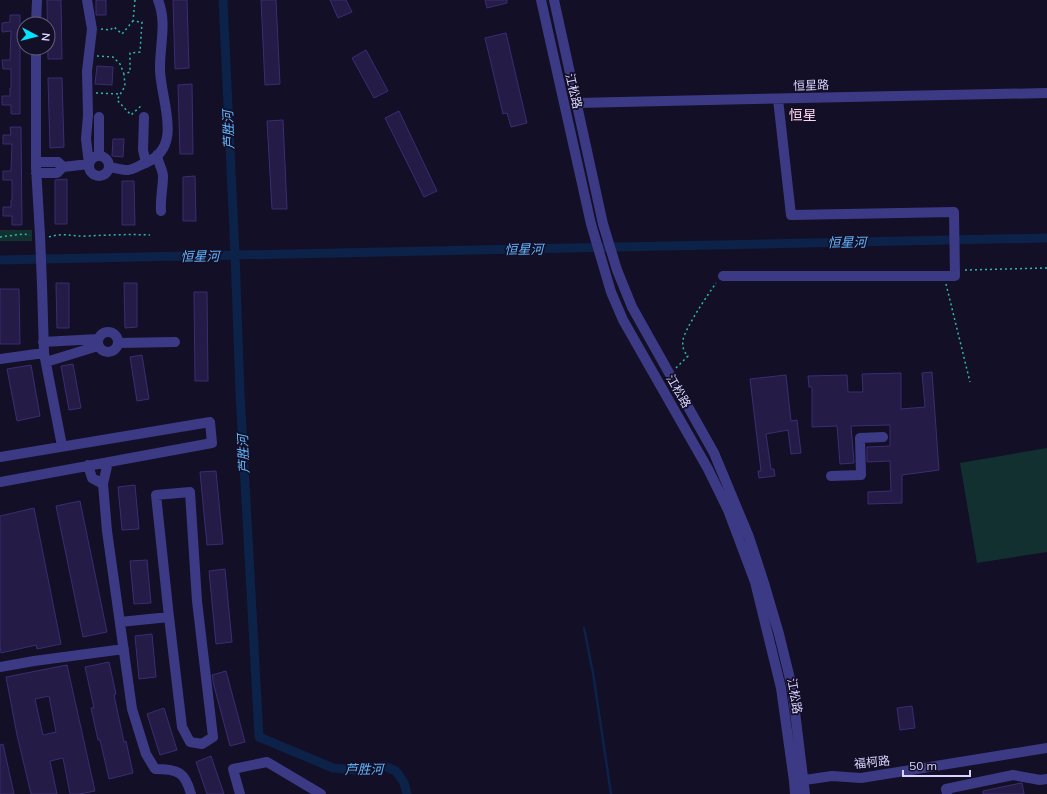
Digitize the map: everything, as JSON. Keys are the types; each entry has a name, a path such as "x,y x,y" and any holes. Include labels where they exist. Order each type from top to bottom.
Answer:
{"street":[{"path":"36,0 36,16"},
{"path":"36,173 57,173 63,167 89,164 93,158 99,156 106,158 110,167 105,175 98,177 92,174 89,168 89,164 86,139 88,115 87,70 92,29 87,0"},
{"path":"110,167 128,170 146,163 162,152 166,142 168,124 162,94 160,67 163,21 161,7 158,0"},
{"name":"江松路","path":"541,0 591,224 604,271 623,320 708,469 728,510 755,582 781,688 799,780 805,794"},
{"name":"江松路","path":"554,0 603,224 617,270 632,307 714,453 749,537 764,583 779,634 792,687 799,780 795,794"},
{"path":"36,56 36,173 42,236 43,342 62,446"},
{"name":"恒星路","path":"576,103 1047,93"},
{"path":"722,276 955,276 954,212 791,214 778,99"},
{"path":"99,117 99,156"},
{"path":"144,117 143,150 146,163"},
{"path":"157,155 158,163 163,175 160,199 161,211"},
{"path":"36,162 58,162 63,167"},
{"path":"108,332 116,337 118,343 115,349 110,352 103,351 98,343 102,334 108,332"},
{"path":"43,342 98,343"},
{"path":"118,343 175,342"},
{"path":"0,359 45,358 98,343"},
{"path":"656,378 671,374"},
{"path":"0,457 210,422 212,443 0,482"},
{"path":"831,476 861,475 860,438 883,437"},
{"path":"108,462 103,484 107,531 132,709 146,754 155,769 169,769 183,774 189,784 191,794"},
{"path":"88,465 92,478 103,484"},
{"path":"190,492 197,601 213,737 202,744 190,742 182,727 169,617 156,495 190,492"},
{"path":"120,622 169,617"},
{"path":"0,667 124,648"},
{"name":"福柯路","path":"799,780 832,776 861,778 1047,748"},
{"path":"240,794 233,769 267,762 321,794"},
{"path":"947,794 946,789 1013,775 1040,780 1047,779"}],"path":[{"path":"92,29 110,30 114,27 122,34 133,21 135,0"},
{"path":"124,74 130,72 130,53 140,52 142,22 133,21"},
{"path":"89,56 113,57 120,64 124,74 125,86 117,100 132,115 142,105"},
{"path":"88,92 120,94"},
{"path":"0,237 24,234 42,236 59,234 84,236 150,234"},
{"path":"955,276 963,270 1047,268"},
{"path":"671,374 688,356 684,352 682,340 708,294 722,276"},
{"path":"944,277 970,382"}],"green space":[{"path":"0,230 32,230 32,241 0,241"},
{"path":"1047,448 1047,552 977,563 960,463"}],"building":[{"path":"47,0 61,0 62,59 48,59 48,56 56,56 56,16 47,16"},
{"path":"96,0 106,0 106,15 96,15"},
{"path":"173,0 187,0 189,68 175,69"},
{"path":"261,0 276,0 280,84 265,85"},
{"path":"330,0 346,0 352,12 338,18"},
{"path":"485,0 507,0 507,3 487,8"},
{"path":"10,15 20,15 16,16 16,56 20,56 20,114 11,114 11,105 2,105 2,96 10,96 11,88 11,69 3,69 2,60 10,60 11,31 2,32 2,23 10,22"},
{"path":"506,33 527,123 511,127 507,113 503,114 485,38"},
{"path":"366,50 388,91 374,98 352,58"},
{"path":"97,66 113,67 112,85 95,84"},
{"path":"48,78 62,78 64,147 50,148"},
{"path":"192,84 193,154 180,154 178,85"},
{"path":"399,111 437,191 424,197 385,118"},
{"path":"283,120 287,209 272,209 267,121"},
{"path":"10,127 21,127 22,225 12,225 12,216 3,216 3,207 11,207 12,200 12,180 3,180 3,171 11,171 12,144 3,144 3,135 11,135"},
{"path":"113,139 124,139 123,157 112,156"},
{"path":"195,176 196,221 183,221 183,177"},
{"path":"67,179 67,224 55,224 55,180"},
{"path":"122,181 134,181 135,225 122,225"},
{"path":"56,283 69,283 69,328 57,328"},
{"path":"124,283 137,283 137,327 125,328"},
{"path":"0,289 19,289 20,344 0,344"},
{"path":"194,292 207,292 208,381 195,381"},
{"path":"142,355 149,399 137,401 130,357"},
{"path":"73,364 81,408 69,410 61,366"},
{"path":"31,365 40,416 17,421 7,369"},
{"path":"932,372 939,470 902,475 902,503 868,504 868,492 891,491 890,461 867,462 867,447 890,446 890,425 851,426 854,463 840,464 837,426 812,427 812,387 809,387 808,376 847,375 848,392 862,392 862,374 901,373 901,409 925,407 922,373"},
{"path":"786,375 791,421 797,420 801,453 791,454 788,430 766,434 771,469 774,469 775,476 759,478 758,471 761,471 750,379"},
{"path":"216,471 223,544 207,545 200,472"},
{"path":"135,485 139,529 122,530 118,487"},
{"path":"80,501 107,632 83,637 56,506"},
{"path":"34,508 61,644 37,649 36,645 1,653 0,516"},
{"path":"147,560 151,603 134,604 130,561"},
{"path":"225,569 232,642 216,644 209,571"},
{"path":"152,634 156,677 139,679 135,636"},
{"path":"109,662 124,742 126,741 133,773 109,779 91,708 94,708 85,667"},
{"path":"67,665 95,791 70,794 63,758 50,761 57,794 31,794 17,735 6,677","holes":["49,696 56,732 43,735 35,699"]},
{"path":"226,671 245,742 230,746 212,675"},
{"path":"912,706 915,728 900,730 897,708"},
{"path":"164,708 177,750 160,755 147,714"},
{"path":"3,744 14,794 0,794 0,745"},
{"path":"211,756 224,794 207,794 196,762"},
{"path":"1022,783 1024,794 983,794 983,791"}],"waterway":[{"name":"芦胜河","path":"223,0 240,393 259,737 333,768 354,770 384,766 396,771 404,783 407,794"},
{"name":"恒星河","path":"0,260 1047,238"},
{"path":"584,628 593,673 611,794"}],"district":[{"name":"恒星","path":"803,115"}]}
